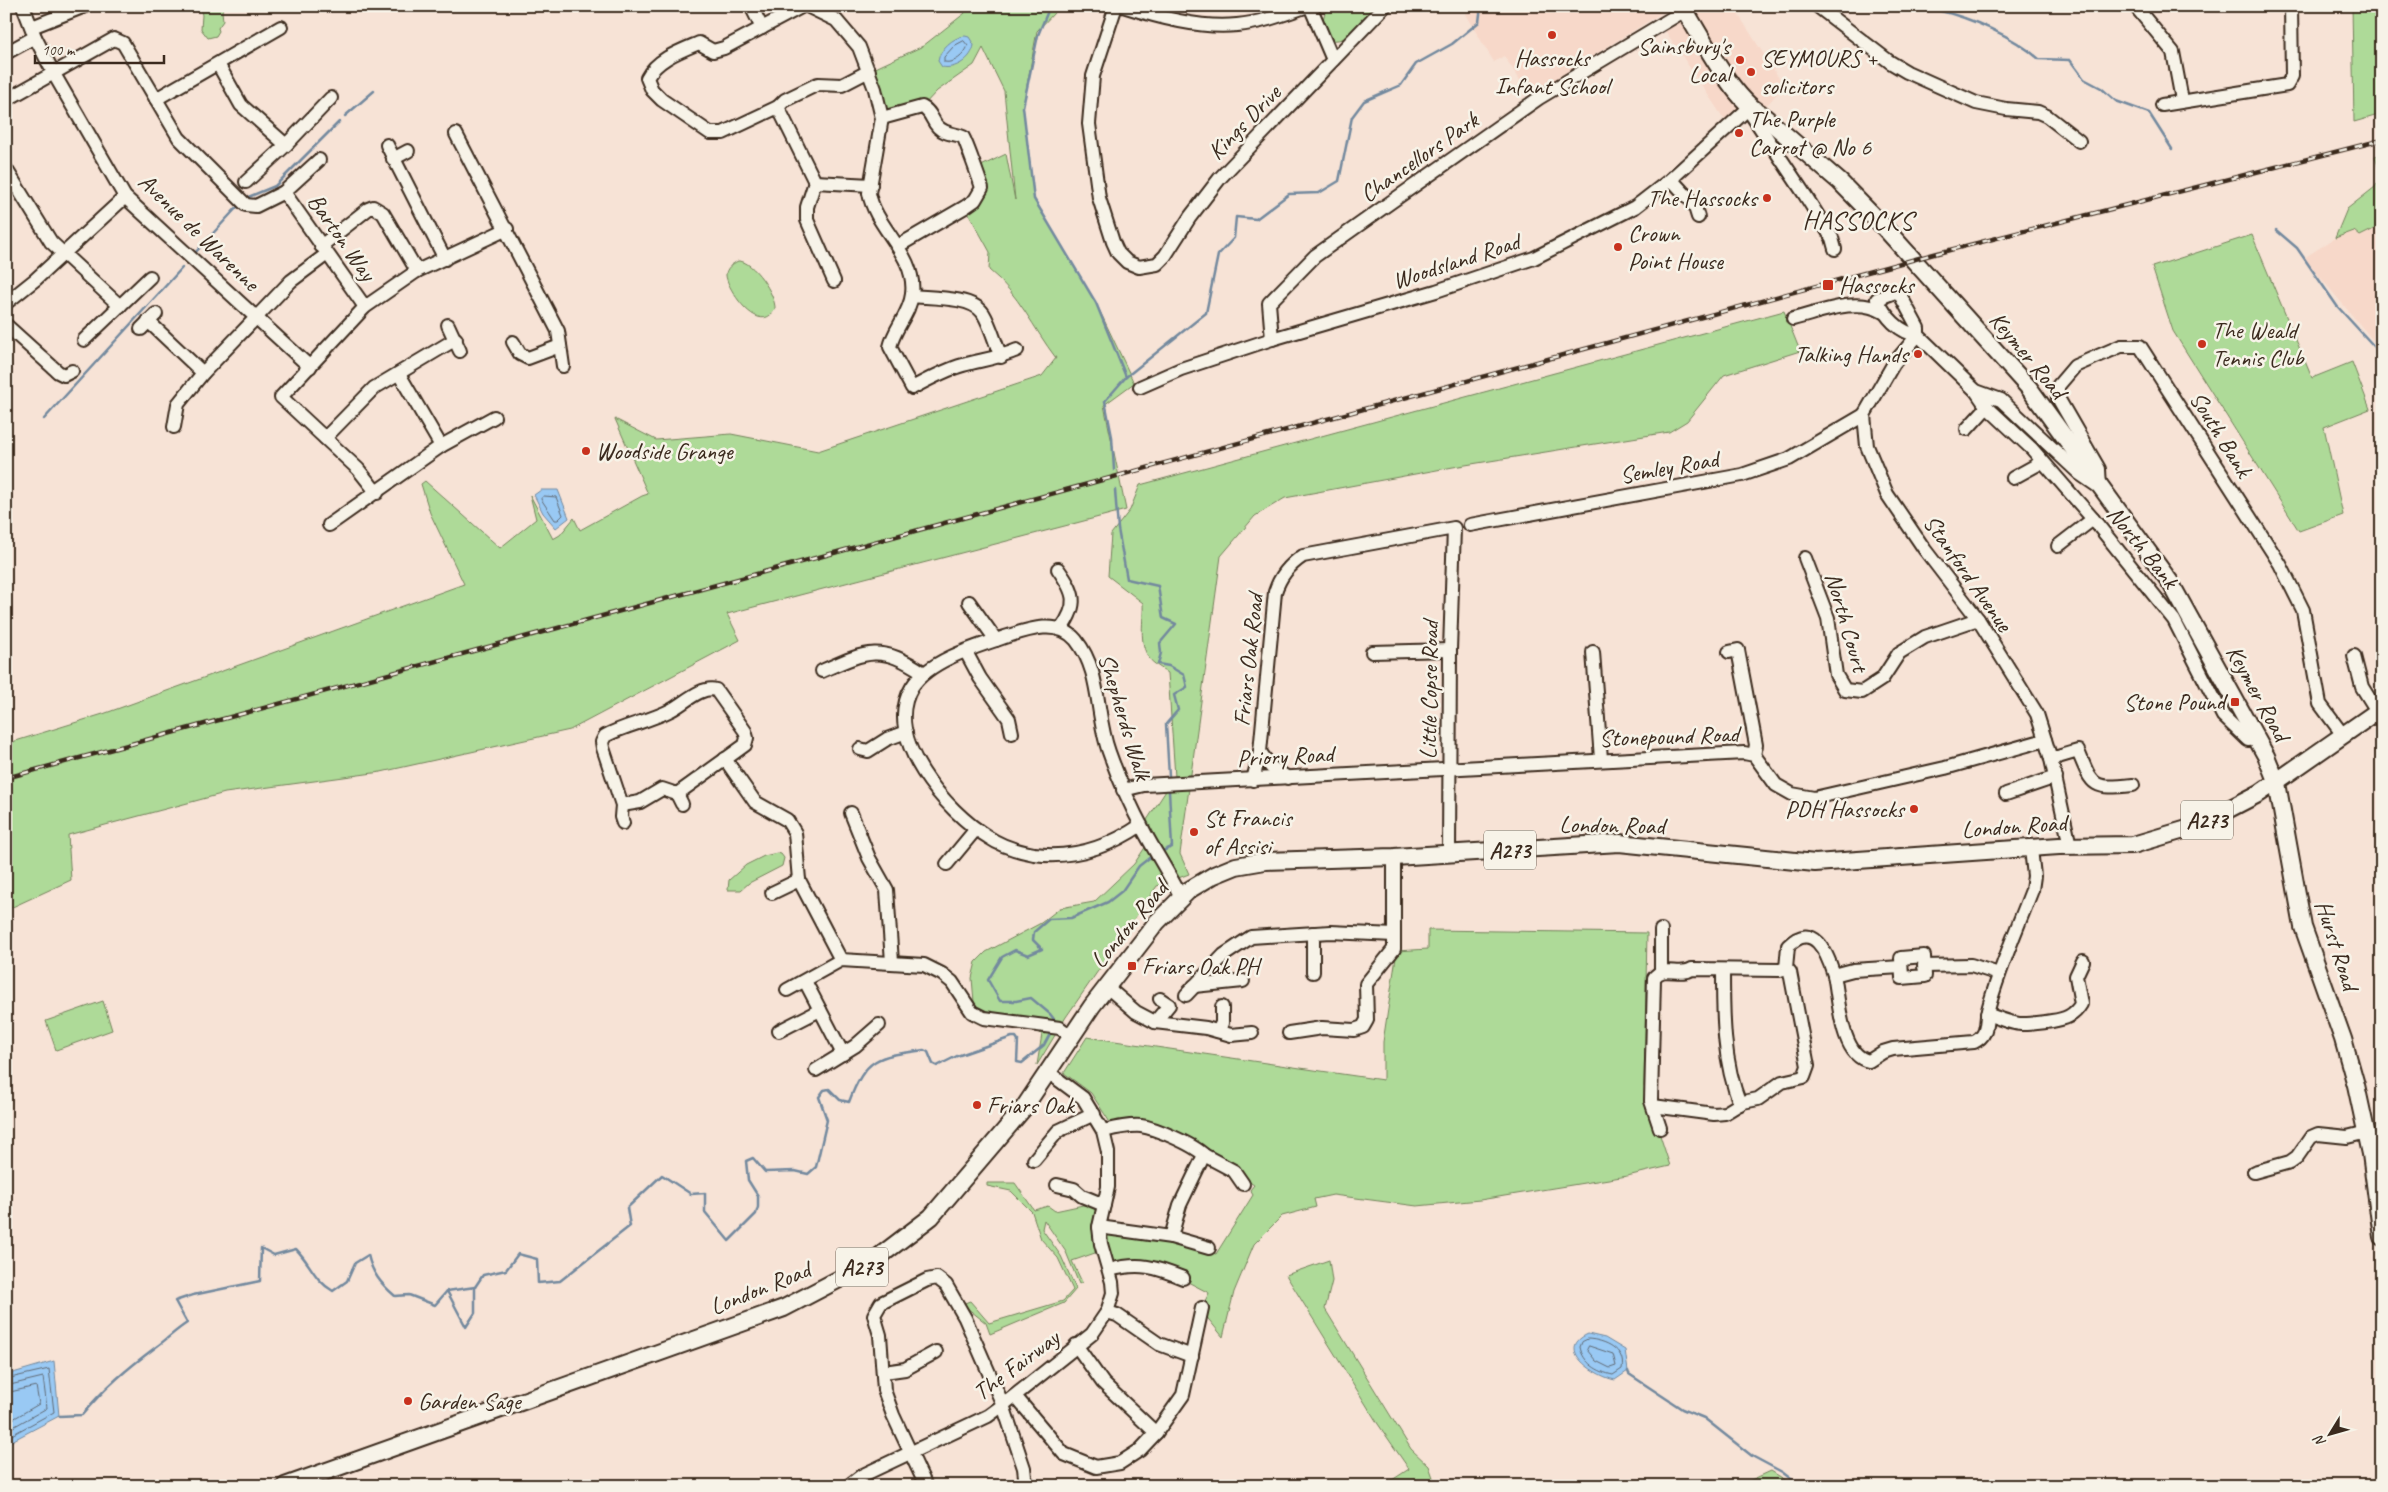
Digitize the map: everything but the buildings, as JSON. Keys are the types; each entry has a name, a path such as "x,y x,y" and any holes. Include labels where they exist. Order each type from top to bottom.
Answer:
{"main road":[{"name":"Keymer Road","path":"1686,8 1719,65 1750,107 1760,113 1820,164 1888,232 2029,388 2170,582 2257,739 2277,783"},
{"name":"A273","path":"2277,783 2379,710"},
{"name":"London Road","path":"285,1486 784,1308 822,1290 872,1262 931,1217 1023,1109 1107,986 1157,922 1181,897 1214,875 1236,866 1266,862 1394,857 1619,843 1815,863 2070,846 2133,845 2194,827 2277,783"},
{"name":"Hurst Road","path":"2277,783 2303,927 2343,1039 2367,1132 2382,1237"},
{"name":"A273","path":"2252,797 2269,802 2283,815"}],"street":[{"name":"Avenue de Warenne","path":"23,6 54,74 126,197 310,367"},
{"path":"6,53 34,32 85,6"},
{"path":"752,6 762,28"},
{"path":"869,71 842,85 818,84 723,133 710,133 700,128 652,90 647,78 657,65 680,52 699,44 714,51 738,41 805,6 836,20 859,47 869,71 882,118 870,185 871,202 898,246 910,278 912,296 908,311 890,347 912,388 942,372 965,364 1001,357 1017,350"},
{"name":"Kings Drive","path":"1116,6 1093,76 1089,124 1099,198 1113,242 1118,254 1127,262 1140,267 1157,264 1165,256 1190,217 1220,178 1385,6"},
{"path":"1123,6 1159,16 1202,24 1236,26 1260,21 1309,6 1333,60"},
{"path":"1817,6 1890,62 1907,72 1976,103 1991,107 2038,112 2047,116 2079,141"},
{"path":"2135,6 2173,52 2182,100"},
{"path":"2162,104 2283,86 2290,83 2292,76 2291,6"},
{"name":"Chancellors Park","path":"1272,339 1270,303 1315,256 1539,98 1686,8"},
{"path":"156,99 281,28"},
{"name":"Barton Way","path":"54,74 114,39 123,43 179,138 246,205 256,206 284,192 319,160"},
{"path":"218,64 241,105 286,145"},
{"path":"6,100 54,74"},
{"path":"246,182 286,145 331,98"},
{"path":"778,106 815,182 807,207 807,220 834,281"},
{"path":"882,118 922,107 927,109 935,124 943,132 962,137 966,140 971,161 982,188 975,200 965,207 898,246"},
{"path":"1750,107 1750,114 1805,195 1832,238 1835,249"},
{"name":"Woodsland Road","path":"1140,387 1181,369 1272,339 1429,293 1534,258 1635,207 1671,179 1750,107"},
{"path":"456,134 507,229 558,331 563,366"},
{"path":"387,145 445,259"},
{"path":"393,158 408,151"},
{"path":"8,177 51,242 120,306"},
{"path":"1671,179 1694,204 1698,217"},
{"path":"815,182 870,185"},
{"name":"Barton Way","path":"284,192 365,307"},
{"path":"6,303 126,197"},
{"path":"174,427 178,404 202,373 291,281 368,209 373,207 383,213 417,271"},
{"path":"376,493 358,469 281,397 365,307 417,271 507,229"},
{"path":"84,340 150,277"},
{"path":"1864,415 1894,362 1918,335 1918,328 1898,291 1877,299 1883,312"},
{"path":"912,296 951,299 970,303 982,312 1001,357"},
{"path":"1793,319 1853,305 1874,307 1883,312 1906,334 1918,335 1976,391 2001,400 2080,474 2100,488"},
{"path":"149,321 202,373"},
{"path":"6,325 64,375 72,371"},
{"path":"325,438 374,388 458,345 448,325"},
{"path":"514,342 520,354 528,358 560,346"},
{"name":"South Bank","path":"2100,488 2099,469 2058,398 2058,386 2075,366 2121,346 2140,346 2280,564 2303,610 2320,704 2343,735"},
{"path":"399,374 441,446"},
{"name":"North Bank","path":"1976,391 1987,407 2032,449 2093,519 2174,620 2223,716 2248,740 2257,739"},
{"path":"1966,429 1987,407"},
{"name":"Semley Road","path":"1470,525 1742,476 1789,459 1864,415"},
{"name":"Stanford Avenue","path":"1864,415 1867,446 1887,494 1925,550 1978,619 2037,714 2056,777 2070,846"},
{"path":"329,526 441,446 494,416"},
{"path":"2013,478 2042,462"},
{"path":"2058,546 2093,519"},
{"name":"Little Copse Road","path":"1449,854 1450,650 1454,528"},
{"name":"Friars Oak Road","path":"1253,780 1260,752 1275,592 1278,581 1285,571 1303,556 1454,528"},
{"name":"North Court","path":"1805,558 1828,618 1836,675 1845,690 1862,692 1882,679 1899,653 1925,637 1978,619"},
{"path":"1058,569 1066,580 1073,597 1072,614 1061,629 1053,627 1028,629 946,659 924,673 912,688 904,714 908,742 921,768 944,800 976,829 1001,845 1033,854 1061,856 1087,851 1107,844 1141,825"},
{"path":"969,602 996,640"},
{"name":"Shepherds Walk","path":"1061,629 1074,638 1087,656 1095,681 1108,750 1123,790 1181,897"},
{"path":"1372,652 1450,650"},
{"path":"1729,652 1738,650 1756,745 1754,755"},
{"path":"822,671 852,658 877,652 901,659 924,673"},
{"path":"966,652 980,678 1008,719 1012,734"},
{"path":"1594,652 1601,759"},
{"path":"2354,656 2362,687 2379,710"},
{"path":"620,799 640,802 662,789 679,799 745,745 747,738 745,731 716,690 710,688 704,690 669,711 605,736 602,742 603,748 620,799 623,823"},
{"path":"860,749 868,751 887,739 906,732"},
{"name":"Stonepound Road","path":"1449,768 1744,753 1754,755 1776,785 1792,794 1814,798 1945,768 2045,740"},
{"path":"2051,759 2078,751 2089,777 2096,784 2105,788 2133,785"},
{"name":"Friars Oak Road","path":"1260,752 1271,766 1288,778"},
{"path":"725,760 755,802 787,820 795,833 799,880 841,960"},
{"name":"Priory Road","path":"1123,790 1144,785 1449,768"},
{"path":"2006,794 2056,777"},
{"path":"851,813 869,858 887,890 892,962"},
{"path":"947,864 976,829"},
{"path":"1652,1106 1714,1114 1725,1113 1740,1104 1758,1099 1782,1082 1804,1077 1808,1066 1806,1052 1799,1027 1790,972 1786,968 1788,946 1794,940 1810,938 1820,943 1826,951 1834,975 1841,1022 1845,1034 1859,1056 1864,1060 1869,1061 1883,1052 1893,1049 1974,1042 1985,1034 1987,1014 1999,974 2032,890 2034,876 2031,849"},
{"path":"1289,1033 1322,1028 1354,1030 1363,1026 1367,1020 1366,984 1394,949 1394,857"},
{"path":"772,893 799,880"},
{"path":"1660,1128 1652,1106 1654,978 1661,971 1661,930"},
{"path":"1243,981 1190,991 1224,955 1251,937 1313,933 1394,935"},
{"path":"1313,933 1313,972"},
{"path":"787,990 841,960 924,965 942,974 952,982 972,1012 984,1018 1054,1027 1072,1036"},
{"path":"1987,1014 2008,1023 2026,1026 2062,1020 2070,1016 2081,1004 2076,976 2083,960"},
{"path":"1834,975 1853,970 1901,967 1902,978 1925,976 1924,966 1971,965 1999,974"},
{"path":"1661,971 1686,972 1692,969 1764,972 1786,968"},
{"path":"1723,970 1723,1019 1729,1071 1740,1104"},
{"path":"805,981 843,1054"},
{"path":"1107,986 1136,1012 1155,1022 1218,1031 1231,1035 1252,1034"},
{"path":"1155,1022 1169,1005 1160,999"},
{"path":"1218,1031 1222,1023 1222,1007"},
{"path":"779,1031 820,1010"},
{"path":"816,1070 843,1054 879,1025"},
{"name":"The Fairway","path":"848,1486 861,1476 988,1416 1003,1406 1076,1345 1092,1334 1107,1312 1113,1292 1110,1270 1103,1252 1099,1227 1108,1187 1108,1152 1103,1131 1083,1098 1048,1072"},
{"path":"1034,1160 1058,1131 1094,1114"},
{"path":"1103,1131 1124,1126 1143,1126 1182,1142 1234,1171 1243,1184"},
{"path":"2254,1172 2290,1162 2312,1137 2318,1134 2347,1137 2367,1132"},
{"path":"1171,1237 1180,1205 1204,1155"},
{"path":"1057,1186 1074,1189 1082,1196 1104,1205"},
{"path":"1099,1227 1171,1237 1209,1248"},
{"path":"1110,1270 1129,1265 1156,1267 1183,1278"},
{"path":"926,1486 884,1390 880,1335 874,1315 880,1303 927,1280 936,1278 946,1285 966,1318 1003,1406 1022,1462 1026,1486"},
{"path":"1015,1396 1064,1454 1096,1467 1120,1463 1140,1450 1156,1433 1183,1394 1202,1308"},
{"path":"1107,1312 1117,1314 1159,1344 1192,1356"},
{"path":"1076,1345 1103,1382 1156,1433"},
{"path":"884,1372 904,1369 936,1352"}],"shaded area":[{"name":"Hassocks Infant School","path":"1479,6 1673,6 1530,95 1504,56 1494,62 1465,14"},
{"path":"1690,6 1733,6 1784,86 1768,104 1724,119 1664,29"},
{"path":"2382,225 2382,351 2304,258 2335,238 2354,231 2360,236"}],"green space":[{"path":"200,6 224,6 222,11 223,21 218,28 219,31 216,36 208,38 201,29 202,15"},
{"path":"962,6 1056,6 1055,12 1037,31 1023,107 1034,199 1096,303 1134,383 1104,405 1126,510 727,614 740,640 570,730 381,772 225,793 68,835 71,880 6,910 6,744 103,714 464,584 430,513 421,484 425,481 500,548 536,519 530,495 553,539 560,535 574,518 580,530 648,494 615,419 656,440 731,434 818,451 1042,376 1056,358 1017,300 1000,279 989,270 990,252 965,207 979,194 975,169 1006,154 1015,200 1004,91 983,48 974,65 937,91 922,107 882,118 869,71 923,46 965,13"},
{"path":"1339,6 1379,6 1352,34 1338,40 1331,40 1322,24 1325,12"},
{"path":"2352,6 2382,6 2382,114 2354,122"},
{"path":"2382,154 2382,225 2360,236 2354,231 2335,238 2347,209 2375,187 2381,177 2375,156"},
{"path":"2252,235 2312,378 2352,362 2370,409 2324,427 2343,515 2299,531 2173,331 2152,267"},
{"path":"738,261 744,262 757,272 768,287 775,309 768,316 761,318 752,314 737,299 731,289 726,273 730,266"},
{"path":"1784,311 1800,351 1724,375 1687,421 1669,432 1453,467 1285,498 1255,516 1221,556 1180,854 1189,874 1157,886 1066,1017 1037,1065 1042,1034 1020,1026 981,1021 974,1002 972,978 976,962 986,952 1041,923 1060,908 1094,902 1134,864 1154,834 1147,820 1175,777 1168,673 1153,662 1146,652 1142,631 1143,603 1108,576 1111,534 1130,510 1140,485"},
{"path":"781,854 784,858 782,866 749,883 741,890 728,890 729,880 746,865 764,856"},
{"path":"1428,930 1647,933 1644,1086 1670,1166 1627,1176 1480,1200 1417,1206 1333,1195 1314,1199 1316,1207 1282,1216 1254,1244 1234,1292 1223,1337 1205,1315 1209,1306 1205,1301 1209,1293 1186,1281 1113,1263 1107,1250 1105,1235 1174,1241 1216,1254 1253,1195 1250,1190 1254,1185 1245,1179 1237,1167 1147,1119 1111,1124 1091,1093 1064,1073 1087,1037 1383,1080 1383,1042 1397,951 1428,949"},
{"path":"103,1001 112,1030 56,1050 46,1021"},
{"path":"987,1183 1015,1183 1034,1210 1048,1206 1055,1211 1083,1205 1097,1208 1095,1253 1072,1261 1082,1282 1079,1284 1066,1252 1044,1220 1042,1229 1061,1256 1076,1289 1064,1303 990,1334 986,1323 962,1304 970,1301 989,1323 1063,1301 1073,1290 1058,1258 1041,1239 1032,1212 1011,1191 987,1186"},
{"path":"1329,1260 1332,1281 1325,1309 1411,1449 1429,1466 1436,1486 1386,1486 1386,1484 1409,1469 1378,1424 1286,1275"},
{"path":"1771,1471 1795,1486 1738,1486"}],"water":[{"path":"965,36 969,37 974,45 970,55 957,65 942,67 938,61 941,52 952,41"},
{"path":"541,490 558,490 569,518 556,528 543,513 534,495"},
{"path":"1588,1334 1605,1338 1625,1350 1628,1371 1615,1380 1589,1368 1581,1361 1576,1354 1575,1347 1579,1340"},
{"path":"54,1361 59,1416 6,1444 6,1375"}],"waterway":[{"path":"1050,6 1038,35 1023,107 1034,199 1096,303 1126,377"},
{"path":"1114,470 1112,437 1105,401 1126,377 1206,313 1218,255 1234,238 1236,217 1256,219 1289,194 1319,193 1339,181 1352,117 1364,101 1401,85 1416,64 1452,44 1479,22 1481,6"},
{"path":"1906,6 1937,10 1977,23 2004,35 2039,59 2070,60 2084,79 2101,88 2116,101 2149,113 2172,149"},
{"path":"345,116 374,91"},
{"path":"246,198 275,186 339,122"},
{"path":"194,254 239,205"},
{"path":"2276,230 2297,248 2337,306 2382,355"},
{"path":"44,419 182,268"},
{"path":"1115,490 1118,529 1127,579 1158,586 1163,618 1176,624 1160,643 1161,653 1158,664 1169,666 1184,675 1187,687 1174,695 1178,710 1166,724 1169,776"},
{"path":"1160,852 1172,847 1169,791"},
{"path":"1057,1023 1050,1014 1031,998 1016,1001 1000,1001 988,980 1002,957 1015,950 1028,955 1042,949 1033,940 1034,932 1049,919 1071,918 1108,902 1122,891 1139,866 1153,855"},
{"path":"447,1291 466,1327 475,1313 475,1287 483,1275 506,1270 518,1254 537,1259 538,1283 560,1281 630,1226 627,1208 662,1175 691,1194 705,1193 705,1212 729,1241 756,1214 758,1207 758,1196 748,1180 746,1161 753,1158 765,1172 795,1171 808,1174 816,1167 827,1120 819,1097 824,1090 829,1089 840,1100 849,1102 855,1087 868,1067 885,1057 924,1050 928,1052 933,1064 937,1066 957,1056 1012,1037 1016,1037 1018,1040 1017,1062 1022,1063 1044,1045 1051,1032"},
{"path":"59,1416 82,1415 117,1379 187,1323 175,1301 193,1295 260,1281 261,1248 274,1255 296,1249 321,1282 333,1291 347,1281 355,1263 368,1255 378,1278 395,1296 409,1295 435,1305 447,1291 475,1287"},
{"path":"1628,1371 1629,1374 1682,1409 1704,1418 1752,1456 1782,1472 1800,1486"}],"railway":[{"path":"6,778 1934,254 2382,140"}],"place":[{"name":"Hassocks Infant School","path":"1552,35"},
{"name":"Sainsbury's Local","path":"1740,60"},
{"name":"SEYMOURS + solicitors","path":"1751,72"},
{"name":"The Purple Carrot @ No 6","path":"1739,133"},
{"name":"The Hassocks","path":"1767,198"},
{"name":"Crown Point House","path":"1618,247"},
{"name":"Hassocks","path":"1828,285"},
{"name":"The Weald Tennis Club","path":"2202,344"},
{"name":"Talking Hands","path":"1918,354"},
{"name":"Woodside Grange","path":"586,451"},
{"name":"Stone Pound","path":"2235,702"},
{"name":"PDH Hassocks","path":"1914,809"},
{"name":"St Francis of Assisi","path":"1194,832"},
{"name":"Friars Oak PH","path":"1132,966"},
{"name":"Friars Oak","path":"977,1105"},
{"name":"Garden Sage","path":"408,1401"}],"district":[{"name":"HASSOCKS","path":"1858,220"}]}
